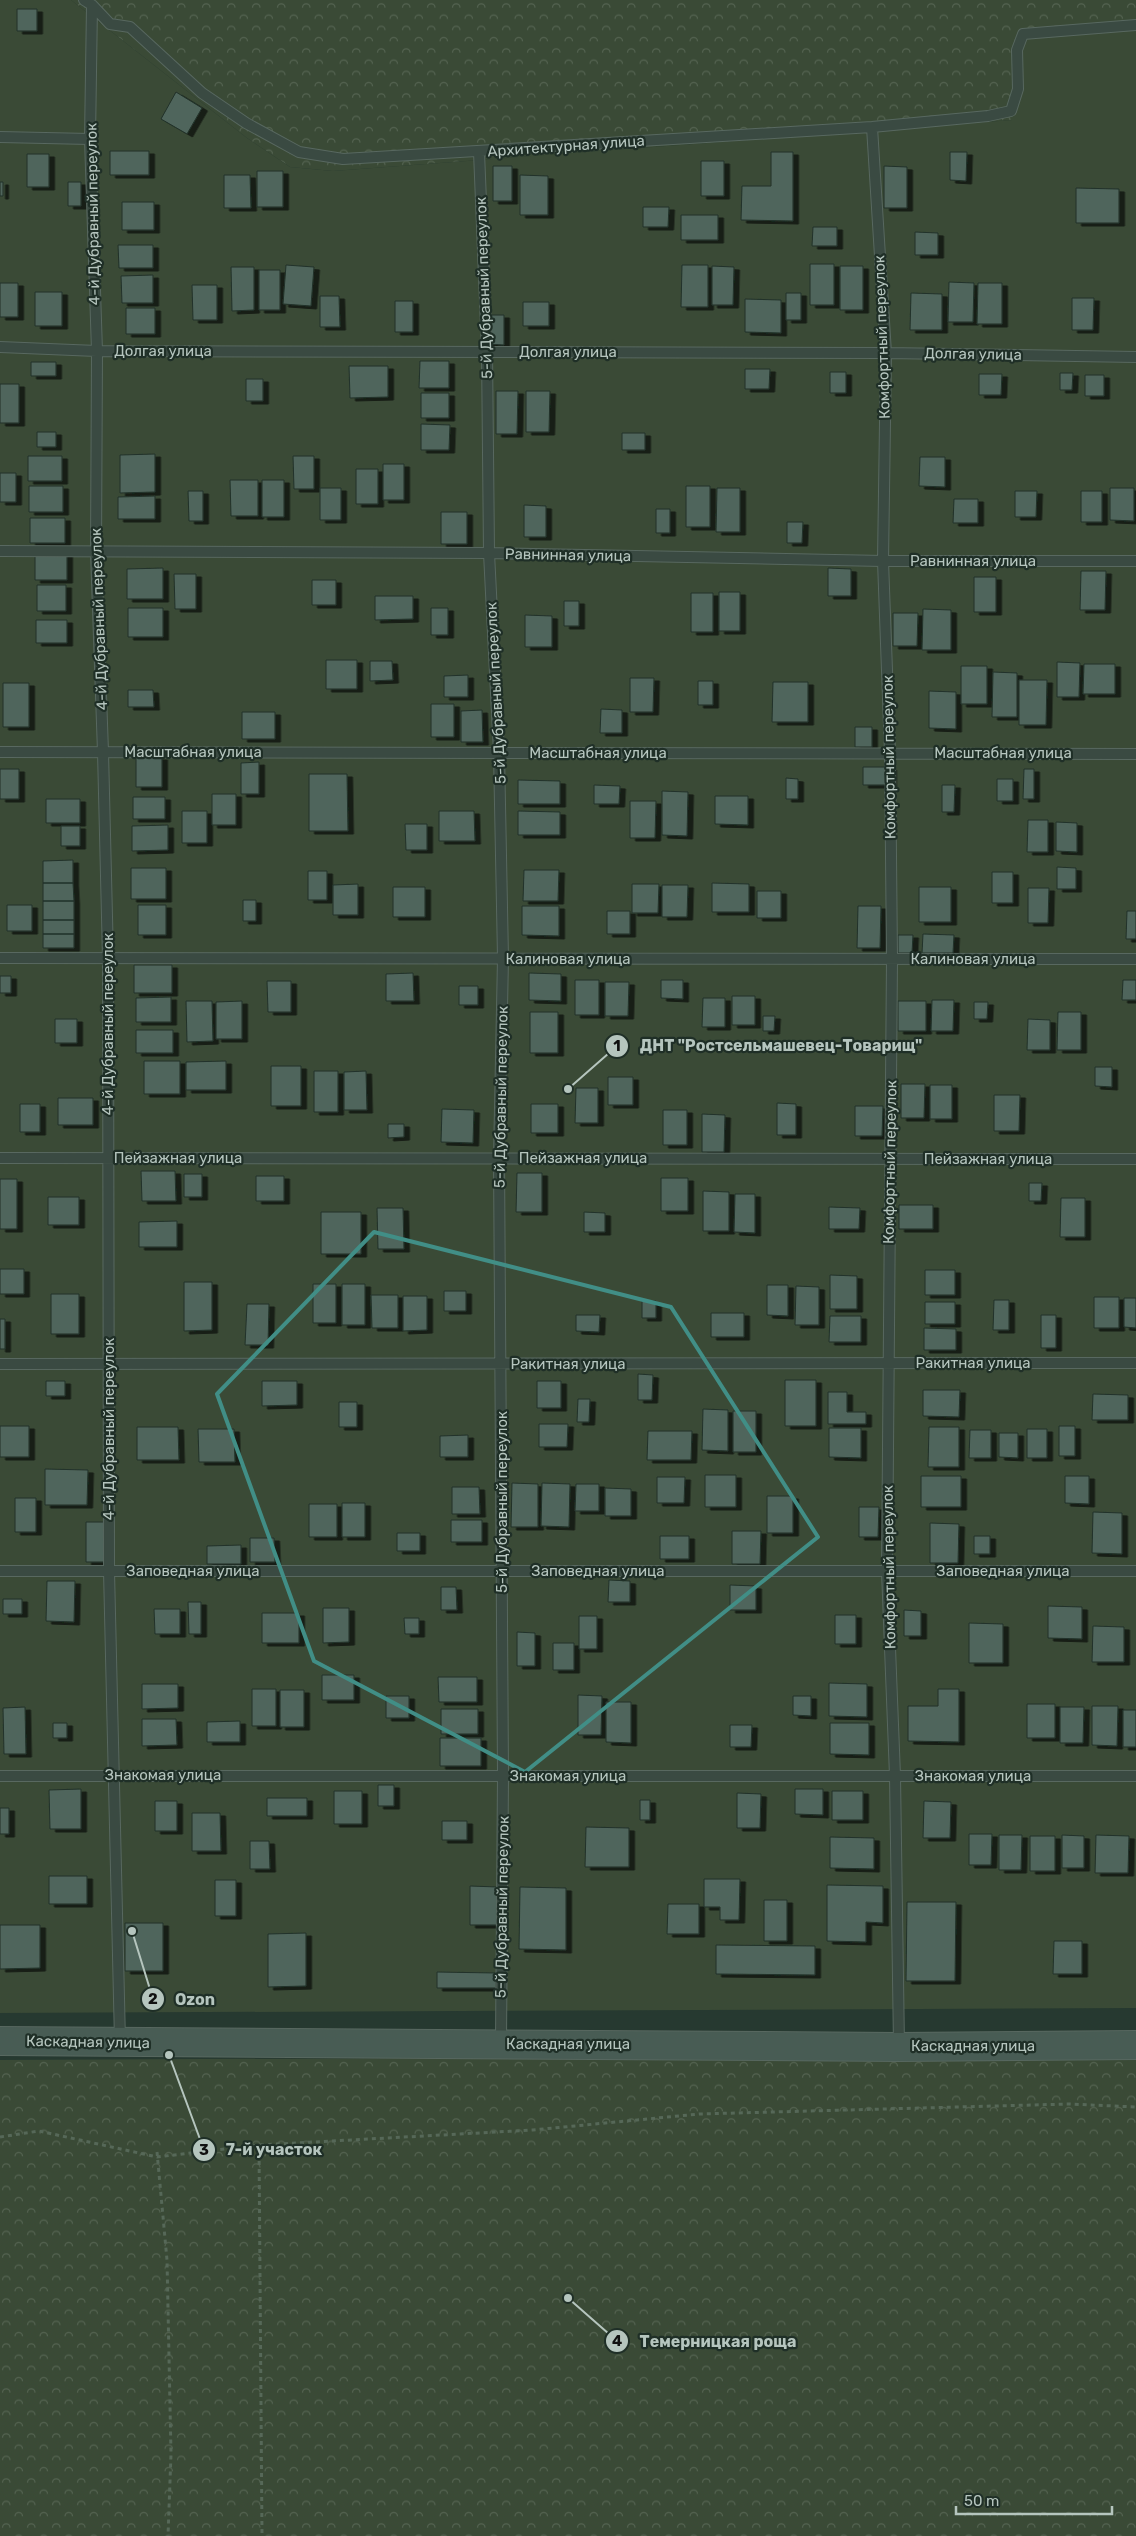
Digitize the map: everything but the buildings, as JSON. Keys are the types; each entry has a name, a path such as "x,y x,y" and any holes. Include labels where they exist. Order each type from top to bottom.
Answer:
{"street":[{"name":"Каскадная улица","path":"0,2041 899,2047 1136,2045"}],"lane":[{"name":"4-й Дубравный переулок","path":"88,2 90,139 97,351 96,552 108,958 109,1571 120,2043"},
{"name":"Архитектурная улица","path":"88,2 110,24 130,28 202,93 246,123 299,152 343,159 872,127 988,116 1011,111 1018,89 1017,50 1023,34 1136,25"},
{"name":"Комфортный переулок","path":"872,127 886,353 883,562 890,753 892,959 887,1571 895,1776 899,2047"},
{"path":"0,137 90,139"},
{"name":"5-й Дубравный переулок","path":"479,152 486,352 489,553 499,753 503,958 499,1158 503,1776 501,2044"},
{"name":"Долгая улица","path":"0,346 97,351 886,353 1136,357"},
{"name":"Равнинная улица","path":"0,551 489,553 883,562 1136,562"},
{"name":"Масштабная улица","path":"0,752 1136,754"},
{"name":"Калиновая улица","path":"0,958 1136,959"},
{"name":"Пейзажная улица","path":"0,1158 1136,1159"},
{"name":"Ракитная улица","path":"0,1364 1136,1363"},
{"name":"Заповедная улица","path":"0,1571 1136,1571"},
{"name":"Знакомая улица","path":"0,1776 1136,1776"}],"path":[{"path":"0,2137 39,2131 157,2157 259,2145 533,2130 699,2114 1070,2104 1136,2107"},
{"path":"259,2145 262,2536"},
{"path":"157,2152 167,2260 171,2454 168,2536"}],"highlighted area":[{"path":"374,1232 671,1307 818,1537 525,1772 314,1661 217,1394"}],"green space":[{"path":"0,0 71,0 247,138 290,167 333,171 1012,120 1012,41 1136,25 1136,2008 0,2013"},
{"path":"71,0 1136,0 1136,25 1012,120 333,171 290,167 247,138"},
{"path":"1136,2055 1136,2536 0,2536 0,2060"}],"place":[{"name":"ДНТ \"Ростсельмашевец-Товарищ\"","path":"568,1089"},
{"name":"Ozon","path":"132,1931"},
{"name":"7-й участок","path":"169,2055"},
{"name":"Темерницкая роща","path":"568,2298"}]}
